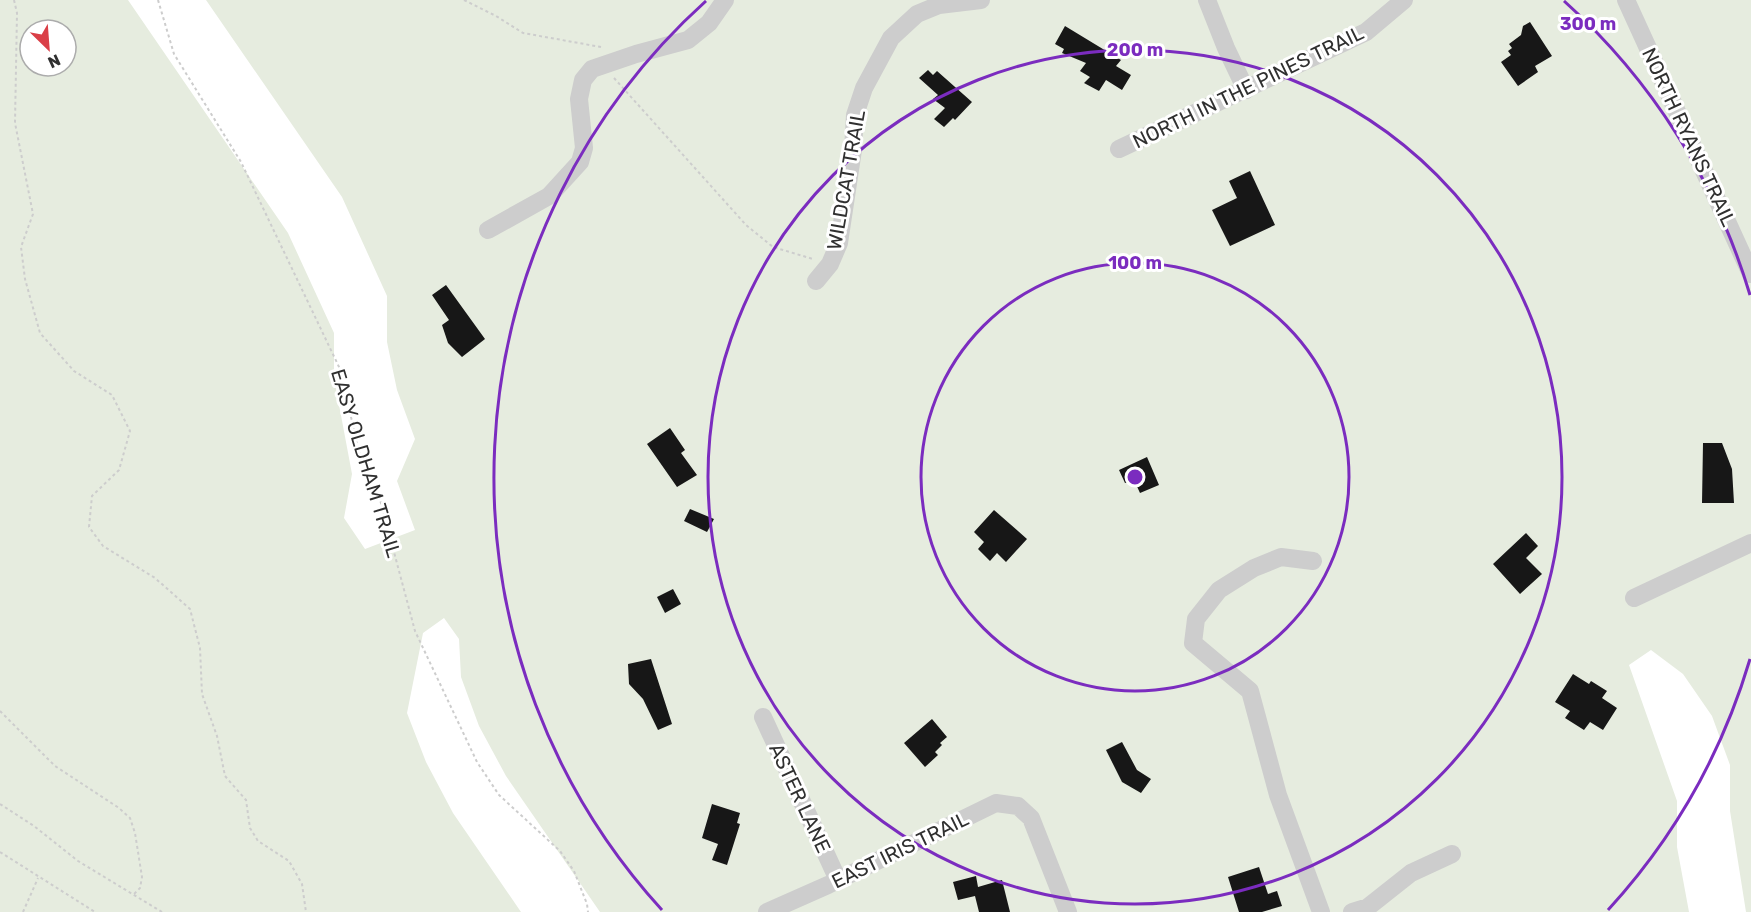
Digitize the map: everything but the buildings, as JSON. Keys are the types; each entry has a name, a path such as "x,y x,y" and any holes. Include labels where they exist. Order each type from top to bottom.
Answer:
{"street":[{"path":"488,230 549,196 580,162 584,148 579,99 583,80 602,56 688,40 709,23 725,0"},
{"name":"WILDCAT TRAIL","path":"816,281 830,264 839,243 853,150 855,116 864,88 891,38 917,14 939,5 981,0"},
{"path":"1207,0 1246,90"},
{"name":"NORTH IN THE PINES TRAIL","path":"1119,149 1366,32 1404,0"},
{"name":"NORTH RYANS TRAIL","path":"1626,0 1751,274"},
{"path":"1634,598 1751,543"},
{"path":"1313,561 1281,557 1254,568 1219,590 1196,619 1192,643 1250,691 1278,795 1321,912"},
{"name":"ASTER LANE","path":"763,717 838,880"},
{"name":"EAST IRIS TRAIL","path":"767,912 996,803 1018,806 1031,818 1068,912"},
{"path":"1352,912 1368,907 1411,873 1452,854"}],"path":[{"path":"14,0 18,25 15,123 33,214 21,247 25,279 40,333 74,371 112,395 130,431 119,470 92,496 89,527 103,546 155,578 190,609 200,648 202,694 217,736 225,776 246,800 250,828 258,841 289,861 302,884 306,912"},
{"name":"EASY OLDHAM TRAIL","path":"158,0 174,54 241,162 340,369 359,452 378,492 415,631 477,762 500,795 560,850 574,871 588,912"},
{"path":"464,0 523,33 602,56 746,225 773,247 830,264"},
{"path":"0,711 55,766 119,808 130,818 135,833 142,877 140,888 134,894"},
{"path":"0,804 34,826 78,861 162,912"},
{"path":"0,852 95,912"},
{"path":"23,912 38,878"}],"shaded area":[{"path":"0,0 128,0 288,233 334,333 334,378 352,474 344,518 365,549 415,530 397,481 415,439 397,390 387,342 387,296 342,197 206,0 1751,0 1751,912 1746,912 1730,811 1730,765 1712,716 1683,674 1651,650 1629,665 1677,801 1677,847 1689,912 600,912 506,776 479,726 461,677 459,639 444,618 423,633 407,713 426,762 453,813 521,912 0,912"}]}
